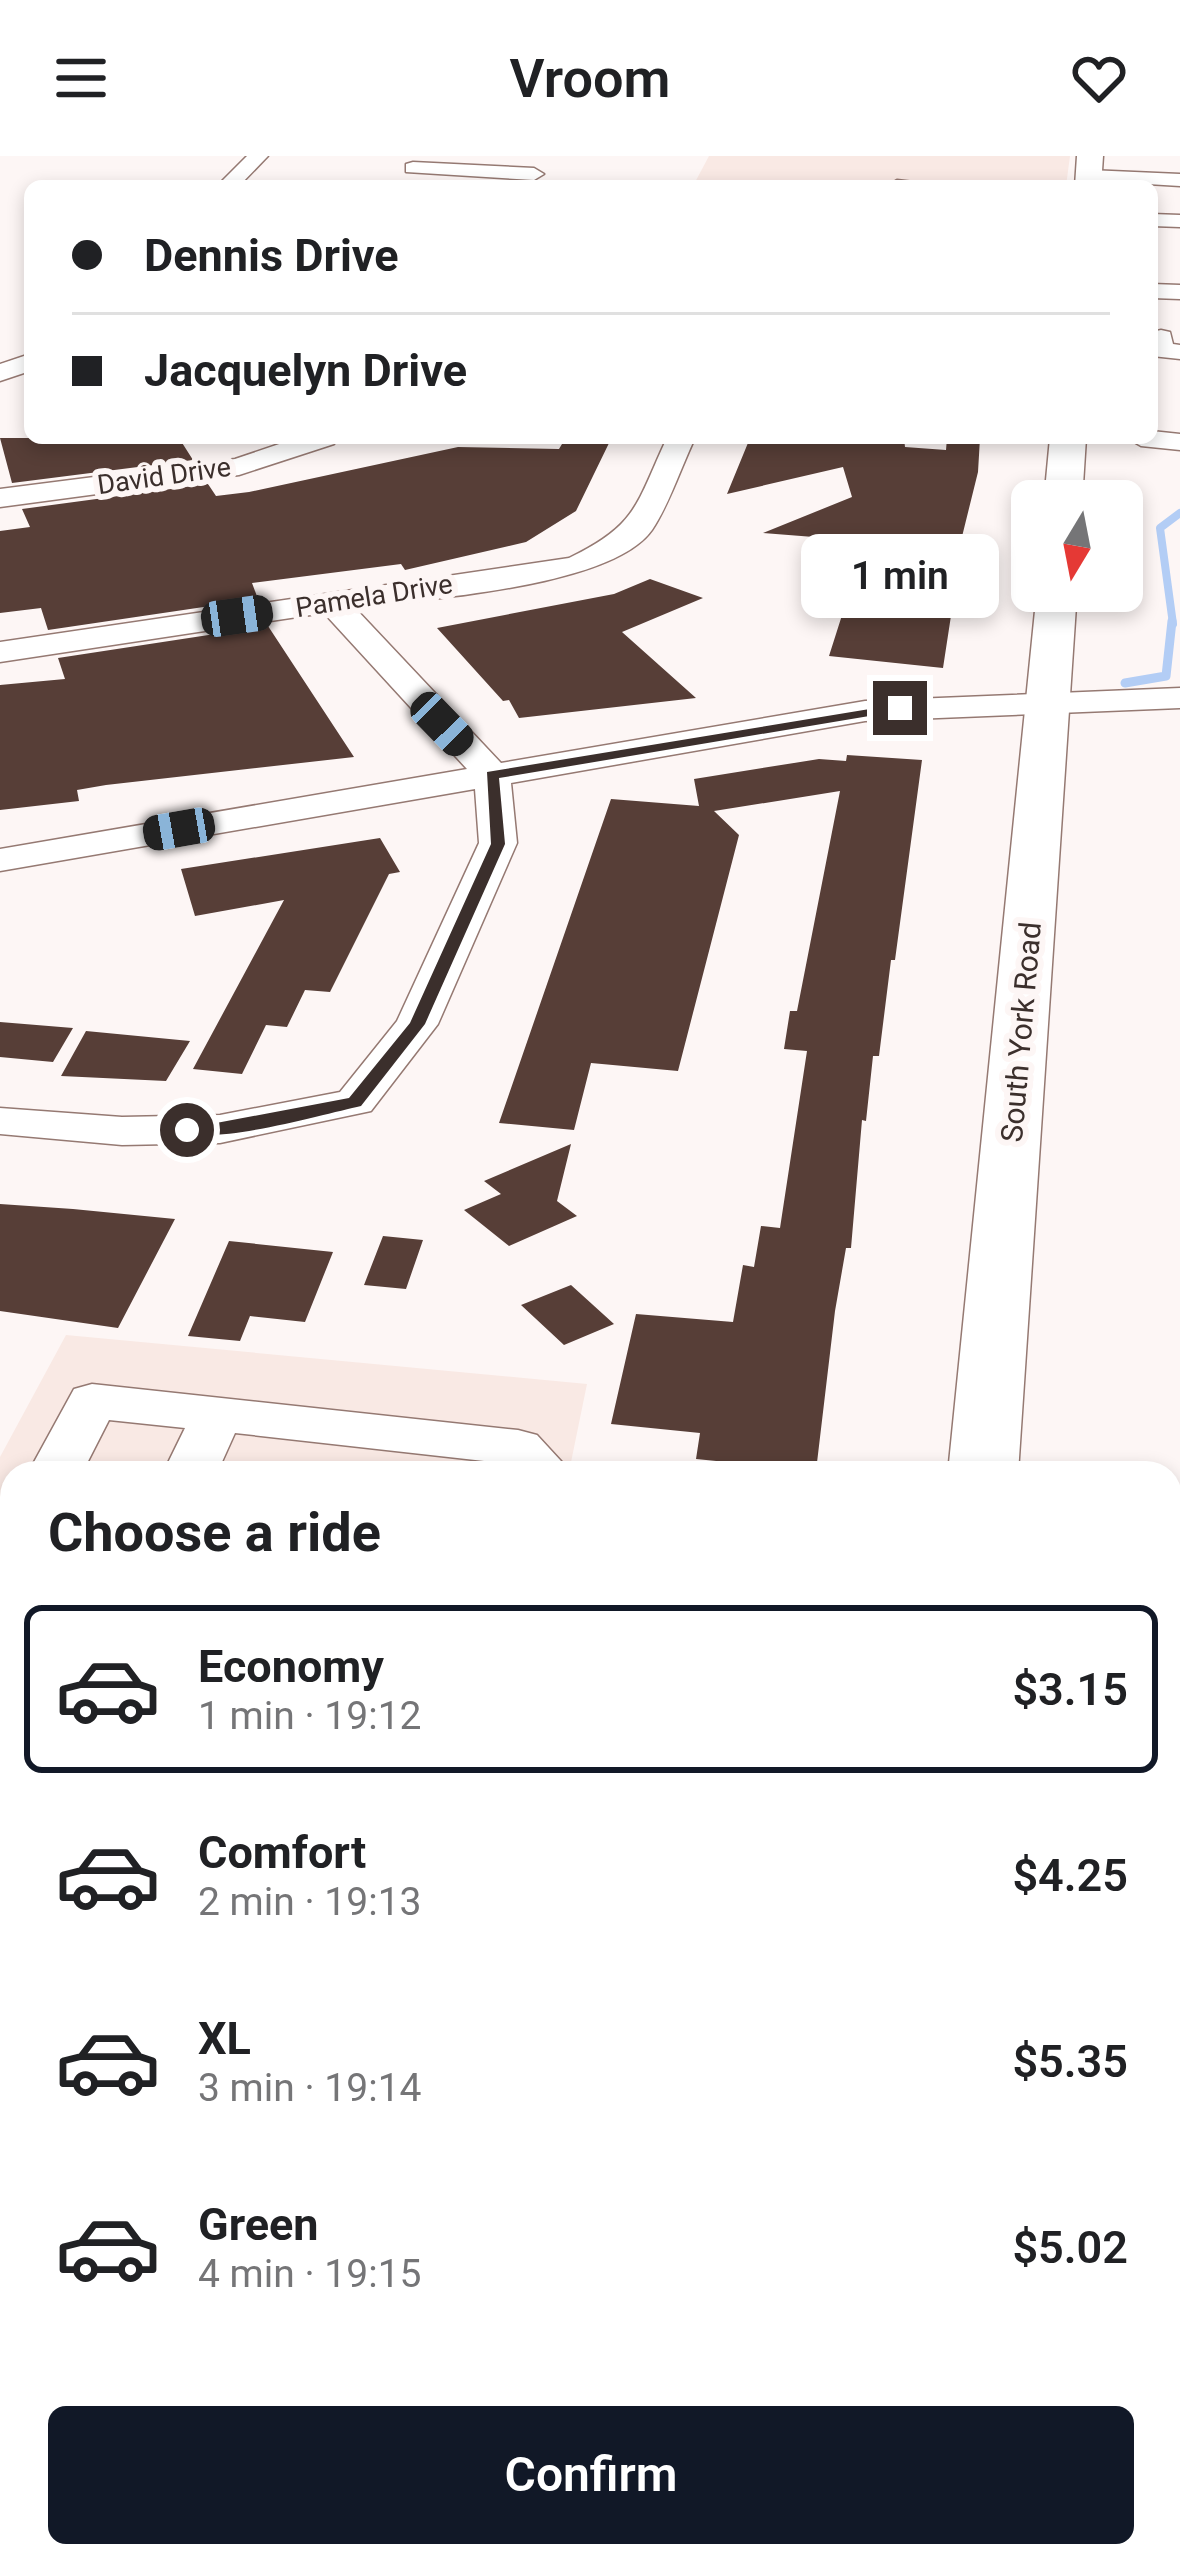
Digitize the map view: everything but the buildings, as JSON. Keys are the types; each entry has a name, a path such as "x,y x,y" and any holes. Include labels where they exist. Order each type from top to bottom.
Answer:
{"main road":[{"path":"1065,480 1068,444"},
{"name":"South York Road","path":"983,1461 1056,612"}],"street":[{"path":"233,180 258,156"},
{"path":"418,162 529,180 549,156"},
{"path":"1089,173 1180,180"},
{"name":"David Drive","path":"0,497 239,467 306,444"},
{"name":"Pamela Drive","path":"0,652 576,566 620,544 639,527 678,444"},
{"path":"0,1121 122,1131 220,1129 355,1102 417,1024 498,844 492,775 332,603"},
{"path":"0,860 865,711 1180,698"},
{"path":"62,1461 92,1401 518,1447 528,1461"},
{"path":"196,1461 217,1415"}],"shaded area":[{"path":"709,156 1070,156 1067,180 696,180"},
{"path":"66,1335 587,1384 571,1461 0,1461"}],"waterway":[{"path":"1173,624 1160,528 1180,513"},
{"path":"1125,683 1166,676 1172,621"}],"route":[{"path":"187,1130 220,1129 355,1102 417,1024 498,844 492,775 900,708"}]}
